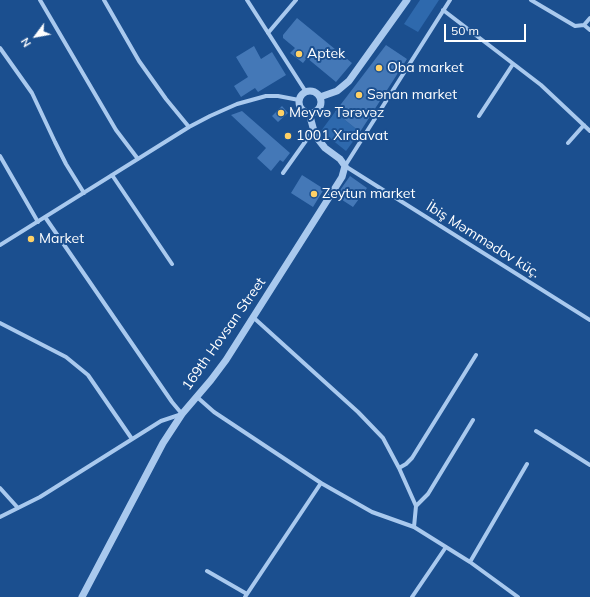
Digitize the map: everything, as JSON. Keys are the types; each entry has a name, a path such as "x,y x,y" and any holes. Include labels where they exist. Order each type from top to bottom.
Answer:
{"street":[{"path":"40,0 116,130 138,158"},
{"path":"104,0 139,61 166,99 189,127"},
{"path":"247,0 306,92"},
{"path":"268,33 296,0"},
{"path":"320,97 336,91 349,81 407,0"},
{"path":"309,113 318,109 321,104 320,97 312,91 306,92 301,96 299,100 300,107 309,113 314,131 321,144 340,159 345,166 450,0"},
{"path":"531,0 575,26 584,25 590,18"},
{"path":"443,10 541,85 590,132"},
{"path":"584,25 590,30"},
{"path":"0,48 32,93 55,142 84,193"},
{"path":"479,116 513,64"},
{"path":"0,245 138,158 189,127 220,111 260,97 278,96 299,100"},
{"path":"568,143 584,125"},
{"path":"283,173 314,131"},
{"path":"0,156 38,222"},
{"name":"169th Hovsan Street","path":"82,597 163,443 182,414 222,365 254,318 342,177 345,166"},
{"name":"İbiş Məmmədov küç.","path":"345,166 590,320"},
{"path":"112,175 172,264"},
{"path":"0,517 40,497 161,421 182,414 172,402 45,217"},
{"path":"254,318 358,412 383,438 399,468 416,506 414,527"},
{"path":"0,323 66,357 88,375 132,439"},
{"path":"399,468 412,458 476,355"},
{"path":"197,397 214,412 321,483 372,512 414,527 470,562 518,597"},
{"path":"416,506 428,494 473,420"},
{"path":"536,432 590,465"},
{"path":"470,562 527,464"},
{"path":"207,571 246,596 321,483"},
{"path":"0,488 18,508"},
{"path":"412,597 446,547"}],"shaded area":[{"path":"420,0 439,0 418,32 404,24"},
{"path":"335,112 360,132 346,151 321,131"}],"building":[{"path":"297,18 352,63 336,82 307,58 303,63 290,53 295,48 283,38 283,35"},
{"path":"386,45 407,59 360,132 335,112"},
{"path":"254,46 261,59 272,52 286,75 258,92 255,88 241,97 234,86 248,77 236,57"},
{"path":"282,106 288,113 278,122 272,116"},
{"path":"242,111 290,153 283,162 280,160 271,171 257,158 266,148 231,115"},
{"path":"302,175 324,189 313,207 291,193"},
{"path":"350,176 367,188 353,207 336,196"}],"place":[{"name":"Aptek","path":"299,54"},
{"name":"Oba market","path":"379,68"},
{"name":"Sənan market","path":"359,95"},
{"name":"Meyvə Tərəvəz","path":"281,113"},
{"name":"1001 Xırdavat","path":"288,136"},
{"name":"Zeytun market","path":"314,194"},
{"name":"Market","path":"31,239"}]}
